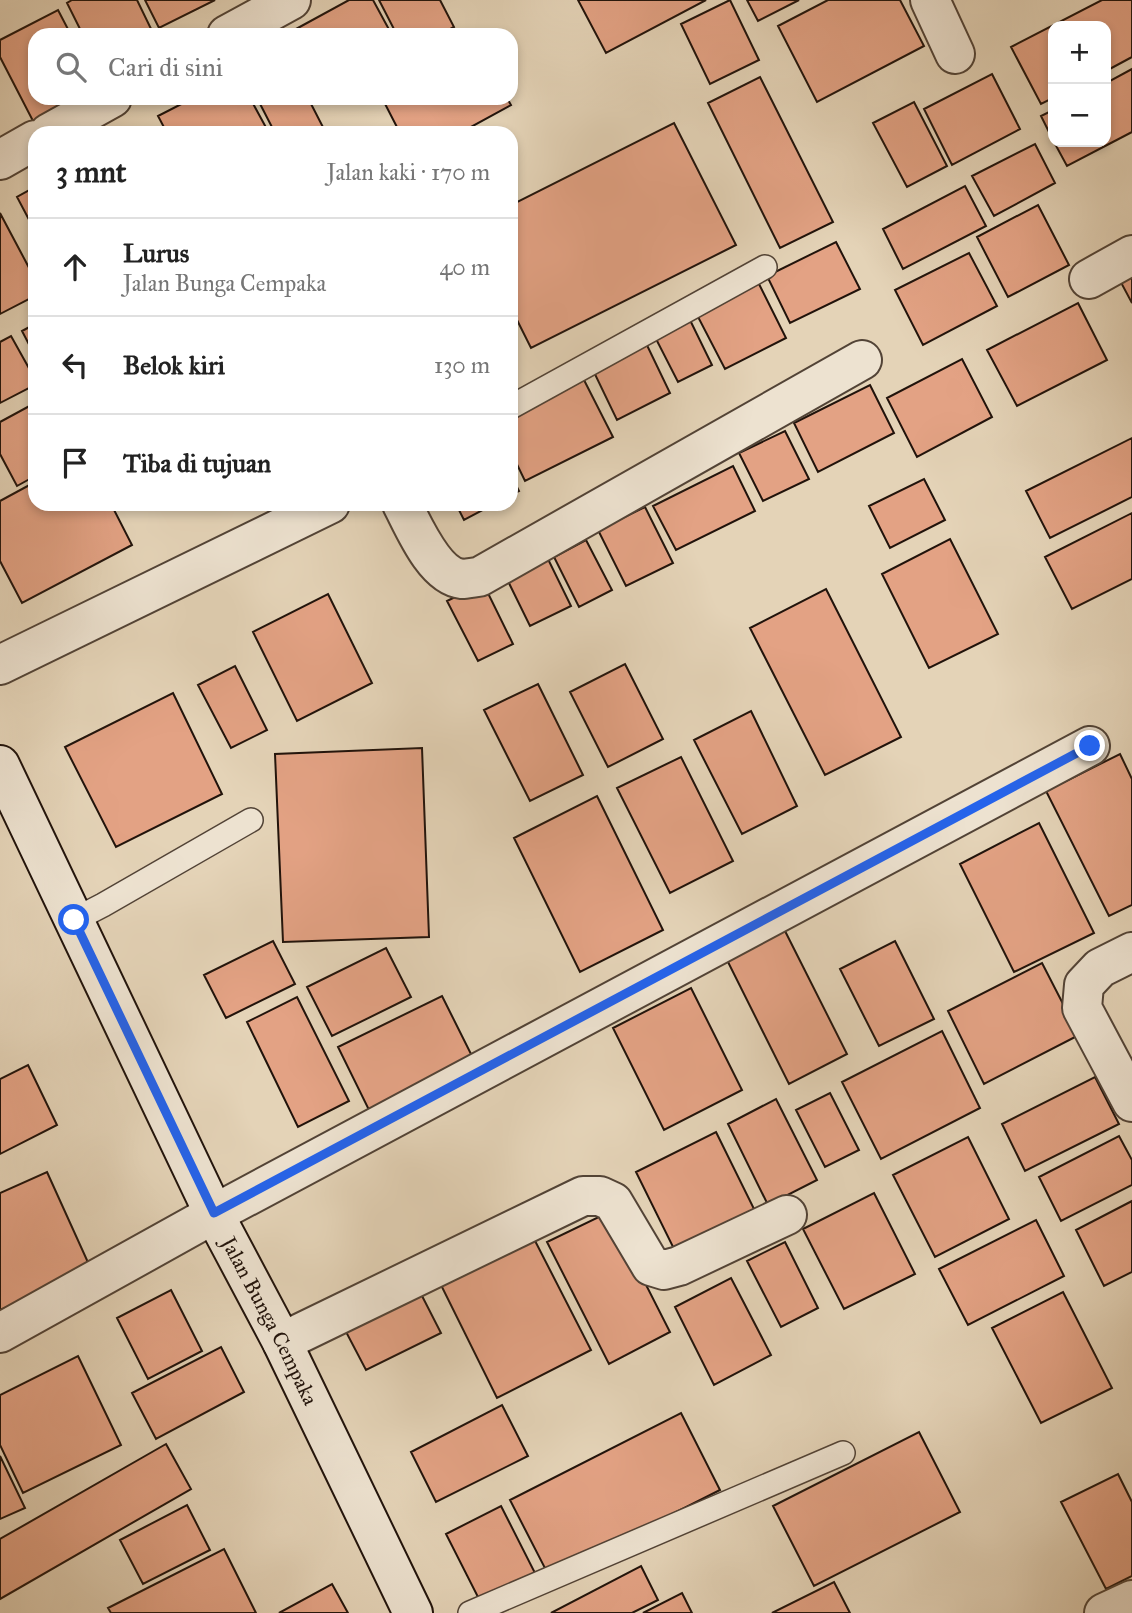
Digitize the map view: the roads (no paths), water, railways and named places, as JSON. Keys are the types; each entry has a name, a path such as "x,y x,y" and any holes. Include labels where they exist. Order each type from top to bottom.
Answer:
{"street":[{"path":"240,28 291,0"},
{"path":"930,0 955,54"},
{"path":"61,126 99,105"},
{"path":"0,160 28,144"},
{"path":"1088,279 1132,255"},
{"path":"406,511 440,569 461,579 479,577 862,359"},
{"path":"0,665 316,511"},
{"path":"0,1333 214,1213 1090,746"},
{"name":"Jalan Bunga Cempaka","path":"0,765 214,1213 282,1342 413,1613"},
{"path":"1132,952 1100,968 1084,985 1082,1008 1132,1102"},
{"path":"282,1342 583,1196 600,1196 613,1202 651,1266 664,1270 679,1266 787,1215"},
{"path":"1104,1613 1132,1600"}],"lane":[{"path":"518,403 765,267"},
{"path":"74,920 251,820"},
{"path":"470,1613 843,1453"}]}
